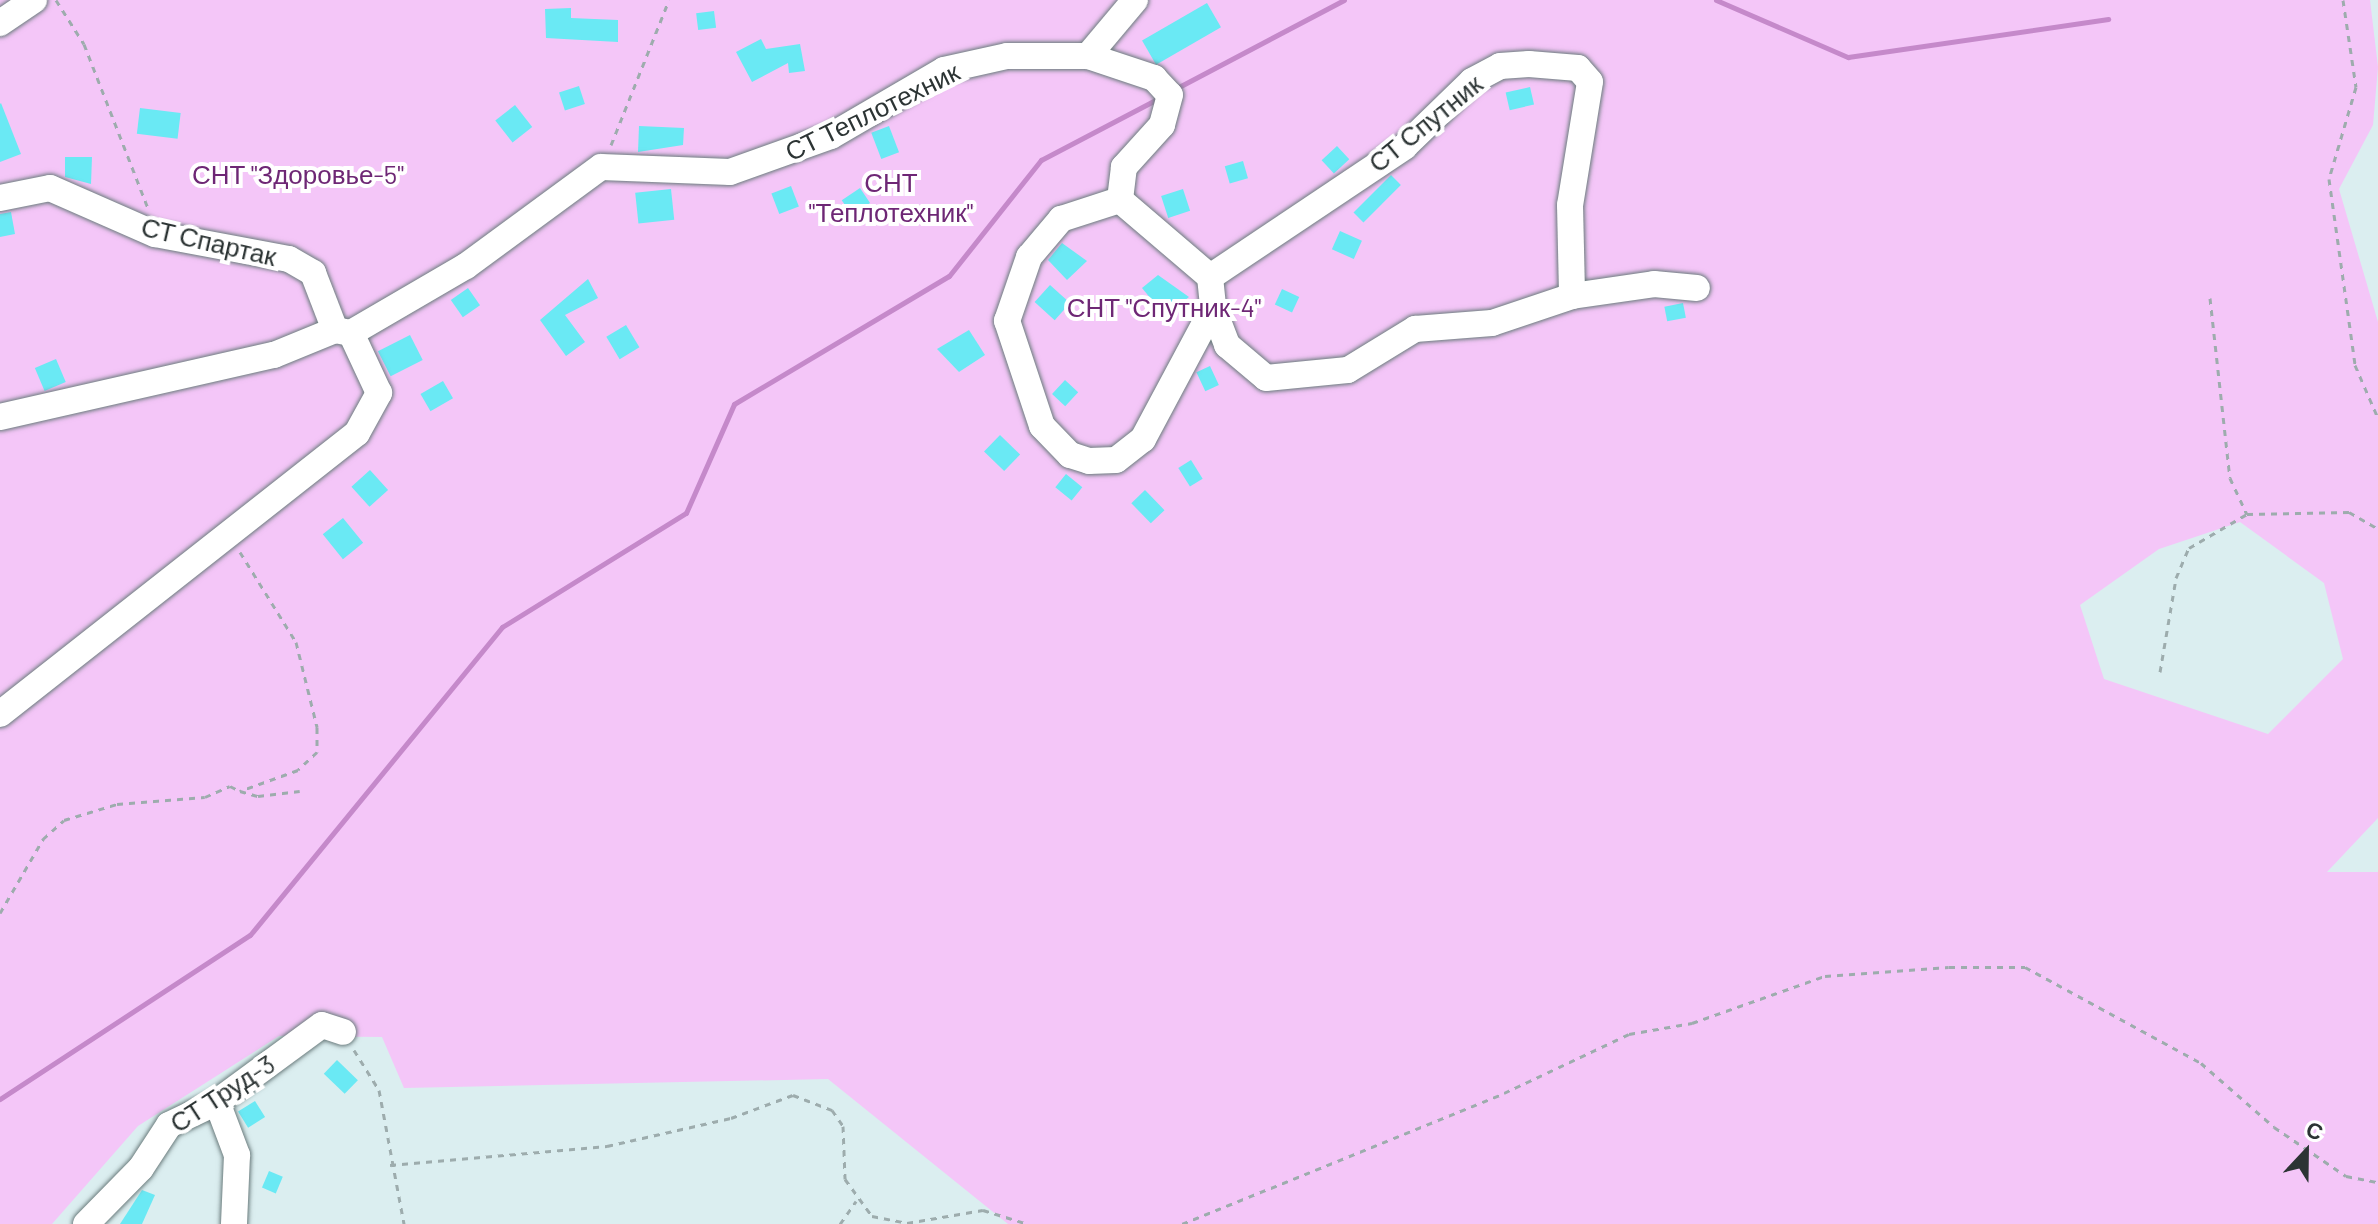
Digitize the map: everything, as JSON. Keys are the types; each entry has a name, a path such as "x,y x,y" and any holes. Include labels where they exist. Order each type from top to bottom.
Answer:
{"street":[{"path":"0,23 34,0"},
{"path":"1088,56 1137,0"},
{"name":"СТ Теплотехник","path":"601,167 730,172 831,136 944,70 1007,56 1088,56 1154,78 1170,95 1162,125 1124,167 1120,200"},
{"name":"СТ Спутник","path":"1210,277 1404,147 1472,81 1500,66 1529,64 1578,68 1590,82 1570,205 1572,296"},
{"path":"0,417 274,355 343,331 466,266 601,167"},
{"name":"СТ Спартак","path":"0,198 50,188 155,234 289,259 313,273 379,393 357,433 221,535"},
{"path":"1213,308 1143,439 1116,460 1070,455 1042,426 1007,321 1014,285 1061,219 1120,200 1210,277 1213,308 1227,345 1266,378 1348,370 1415,329 1492,323 1572,296 1654,284 1697,288"},
{"path":"0,714 221,535"},
{"name":"СТ Труд-3","path":"86,1224 141,1168 169,1125 217,1102 322,1025 343,1032"},
{"path":"217,1102 237,1155 234,1224"}],"path":[{"path":"56,0 84,44 134,161 155,234"},
{"path":"601,167 669,0"},
{"path":"2343,0 2356,87 2329,179 2355,365 2378,418"},
{"path":"2210,298 2230,478 2247,514"},
{"path":"2160,672 2176,578 2189,548 2247,514 2349,512 2378,529"},
{"path":"221,535 234,539 264,595 284,615 317,727 317,752 298,770 240,791"},
{"path":"0,913 43,839 64,820 117,804 205,797 230,786 258,796 300,791"},
{"path":"1182,1224 1629,1034 1692,1023 1825,976 1895,969 2025,967 2201,1063 2274,1127 2346,1176 2378,1182"},
{"path":"343,1032 379,1090 390,1165 404,1224"},
{"path":"390,1165 607,1146 731,1118 793,1095 832,1110 843,1126 845,1179 856,1201 872,1216 907,1223 983,1210 1028,1224"},
{"path":"840,1224 856,1201"}],"green space":[{"path":"0,0 2370,0 2378,67 2373,125 2339,189 2378,322 2378,818 2327,872 2378,872 2378,1224 1008,1224 828,1079 404,1088 382,1037 279,1036 138,1126 52,1224 0,1224","holes":["2240,522 2324,583 2343,659 2268,734 2104,679 2080,605 2159,549"]}],"building":[{"path":"1207,3 1221,27 1156,65 1142,40"},
{"path":"571,8 571,18 618,20 618,42 546,38 545,9"},
{"path":"714,11 716,28 698,30 696,13"},
{"path":"761,39 766,49 800,44 805,71 789,73 788,63 752,82 736,52"},
{"path":"579,86 585,104 565,111 559,92"},
{"path":"1530,87 1534,105 1510,110 1506,93"},
{"path":"0,104 21,154 0,162"},
{"path":"515,105 532,127 513,142 495,120"},
{"path":"140,108 181,113 178,139 137,134"},
{"path":"639,126 684,128 683,145 638,152"},
{"path":"889,126 899,152 881,159 871,133"},
{"path":"1337,146 1349,159 1334,173 1322,160"},
{"path":"65,157 92,157 91,184 65,177"},
{"path":"1243,161 1248,178 1230,184 1225,166"},
{"path":"1391,175 1401,185 1363,222 1354,212"},
{"path":"791,186 799,207 779,214 771,194"},
{"path":"860,188 870,203 852,215 842,200"},
{"path":"671,189 674,220 638,224 635,193"},
{"path":"1183,189 1190,211 1168,218 1161,196"},
{"path":"11,212 15,234 0,237 0,214"},
{"path":"1340,231 1362,241 1354,259 1332,249"},
{"path":"1062,243 1087,261 1067,280 1048,260"},
{"path":"1158,275 1189,297 1165,316 1142,288"},
{"path":"588,279 598,298 565,315 585,342 566,356 540,320"},
{"path":"1050,285 1070,303 1055,320 1035,302"},
{"path":"468,288 480,305 463,317 451,300"},
{"path":"1282,289 1299,297 1292,312 1275,304"},
{"path":"1683,303 1686,318 1667,321 1664,307"},
{"path":"626,325 639,347 620,359 606,337"},
{"path":"969,330 985,355 959,372 937,349"},
{"path":"410,335 423,360 391,376 378,351"},
{"path":"56,359 66,382 45,391 35,368"},
{"path":"1210,366 1219,385 1205,391 1196,372"},
{"path":"1065,380 1078,392 1065,406 1052,394"},
{"path":"443,381 453,398 430,411 420,394"},
{"path":"1000,435 1020,454 1004,471 984,452"},
{"path":"1191,460 1203,479 1190,487 1178,468"},
{"path":"370,470 388,490 369,507 351,487"},
{"path":"1066,474 1082,487 1072,500 1055,487"},
{"path":"1145,490 1164,510 1151,523 1131,503"},
{"path":"343,518 363,543 343,559 323,534"},
{"path":"337,1060 358,1080 345,1094 324,1074"},
{"path":"255,1101 265,1117 248,1128 238,1112"},
{"path":"269,1171 283,1177 276,1193 262,1188"},
{"path":"142,1190 155,1195 142,1224 120,1224"}],"waterway":[{"path":"1175,89 1344,0"},
{"path":"1716,0 1848,57 2108,19"},
{"path":"0,1099 250,935 502,627 686,513 734,404 949,276 1041,160 1159,98"}],"park label":[{"name":"СНТ \"Здоровье-5\"","path":"298,174"},
{"name":"СНТ \"Теплотехник\"","path":"891,197"},
{"name":"СНТ \"Спутник-4\"","path":"1164,307"}]}
